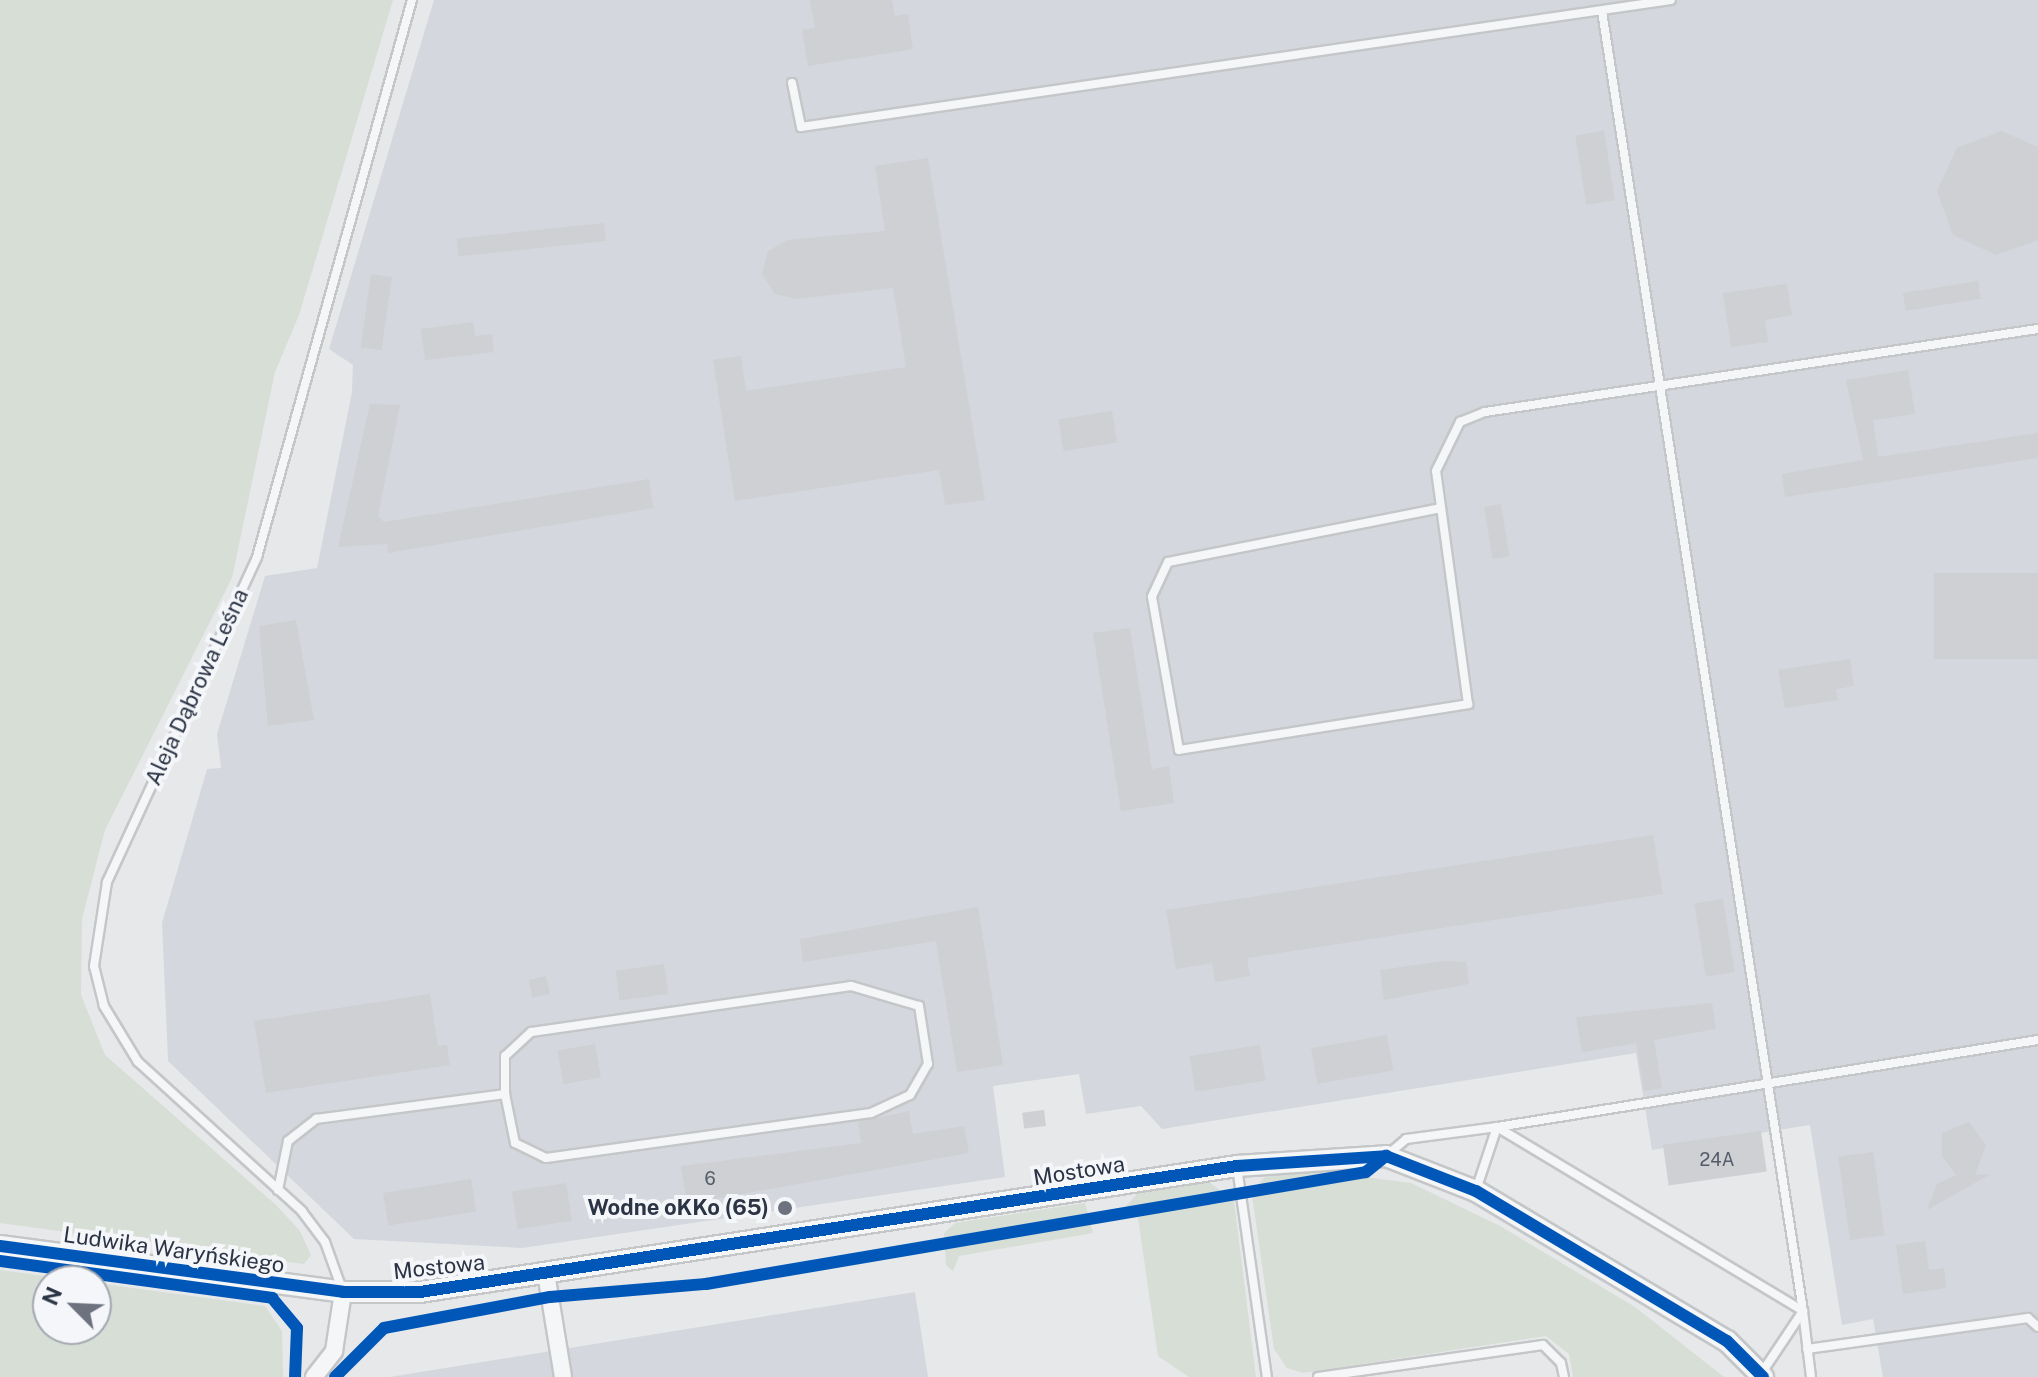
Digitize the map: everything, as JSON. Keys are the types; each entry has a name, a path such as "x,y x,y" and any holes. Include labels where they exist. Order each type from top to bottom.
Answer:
{"street":[{"name":"Mostowa","path":"343,1292 420,1292 1237,1166 1386,1156 1476,1191 1727,1341 1762,1376"},
{"name":"Ludwika Waryńskiego","path":"0,1246 343,1292"},
{"path":"546,1273 563,1377"},
{"path":"314,1377 334,1351 343,1292"}],"lane":[{"name":"Aleja Dąbrowa Leśna","path":"343,1292 325,1242 278,1190 138,1062 104,1006 94,966 107,882 257,557 412,0"},
{"path":"792,83 801,127 1671,0"},
{"path":"1602,11 1811,1377"},
{"path":"1441,508 1168,562 1152,597 1179,750 1468,704 1436,471 1460,422 1485,412 2038,329"},
{"path":"851,986 919,1006 928,1064 910,1095 871,1113 546,1158 515,1143 505,1094 505,1056 531,1032 851,986"},
{"path":"1386,1156 1406,1139 2038,1040"},
{"path":"278,1190 288,1141 316,1119 505,1094"},
{"path":"1476,1191 1497,1127"},
{"path":"1497,1127 1803,1311"},
{"path":"1237,1166 1267,1377"},
{"path":"1762,1376 1803,1311"},
{"path":"1807,1349 2028,1318 2038,1327"},
{"path":"1318,1377 1543,1345 1564,1377"}],"shaded area":[{"path":"0,0 393,0 299,315 275,372 232,578 105,830 82,919 81,995 105,1055 276,1205 300,1231 311,1255 304,1264 0,1223"},
{"path":"434,0 2038,0 2038,1377 1883,1377 1873,1319 1842,1325 1810,1125 1652,1150 1636,1053 1162,1129 1141,1106 1086,1114 1079,1074 993,1086 1005,1177 522,1248 354,1239 168,1061 162,923 207,769 221,768 217,734 265,576 317,568 352,392 353,365 329,349"},
{"path":"1365,1169 1256,1187 1269,1172"},
{"path":"1358,1176 1411,1183 1500,1226 1635,1307 1724,1377 1573,1377 1569,1354 1546,1336 1303,1373 1287,1368 1274,1349 1252,1195"},
{"path":"1209,1182 1234,1201 1256,1377 1189,1377 1158,1356 1137,1211 1125,1212 1127,1205 1138,1193"},
{"path":"1085,1203 1093,1233 959,1256 953,1271 946,1265 944,1233 955,1223"},
{"path":"0,1270 32,1274 32,1345 112,1345 112,1285 265,1306 282,1331 283,1377 0,1377"},
{"path":"915,1292 928,1377 390,1377"}],"building":[{"path":"810,0 892,0 895,16 908,14 913,49 808,66 802,30 815,28"},
{"path":"1604,131 1615,200 1586,205 1575,136"},
{"path":"2001,131 2038,147 2038,240 1996,255 1953,235 1937,191 1957,148"},
{"path":"928,158 985,500 945,505 939,470 735,501 713,360 741,356 746,391 906,367 893,288 796,299 775,294 762,274 768,251 788,240 885,231 875,166"},
{"path":"604,223 606,241 459,256 457,238"},
{"path":"371,274 392,277 381,350 361,347"},
{"path":"1978,281 1981,299 1906,311 1903,293"},
{"path":"1787,284 1792,315 1765,320 1768,342 1731,347 1723,293"},
{"path":"473,322 475,336 492,334 494,352 425,360 421,329"},
{"path":"1908,370 1915,414 1873,420 1878,457 2038,433 2038,458 1785,497 1782,474 1863,460 1846,380"},
{"path":"370,404 400,405 378,516 384,522 649,479 653,508 388,553 387,544 338,547"},
{"path":"1112,411 1117,443 1064,451 1059,419"},
{"path":"1501,504 1509,556 1493,559 1484,507"},
{"path":"1934,573 2038,573 2038,659 1934,659"},
{"path":"296,620 314,720 268,726 259,626"},
{"path":"1130,628 1152,769 1169,766 1174,803 1121,811 1093,633"},
{"path":"1850,659 1854,686 1836,689 1838,700 1785,708 1778,670"},
{"path":"1653,835 1663,894 1247,958 1250,976 1215,982 1212,963 1176,969 1166,910"},
{"path":"1723,899 1735,972 1706,977 1694,904"},
{"path":"978,907 1003,1065 957,1072 936,941 803,962 800,939"},
{"path":"1444,961 1466,962 1469,984 1384,1000 1380,970"},
{"path":"664,964 668,994 620,1001 615,971"},
{"path":"546,976 550,994 533,998 528,980"},
{"path":"430,994 438,1046 447,1045 450,1065 266,1093 254,1021"},
{"path":"1712,1003 1716,1029 1654,1040 1662,1088 1644,1091 1636,1043 1582,1052 1576,1017"},
{"path":"1387,1035 1393,1070 1317,1084 1311,1048"},
{"path":"595,1044 601,1077 563,1084 558,1051"},
{"path":"1260,1045 1266,1081 1196,1092 1190,1056"},
{"path":"1044,1110 1046,1126 1024,1129 1022,1113"},
{"path":"909,1111 913,1134 964,1126 969,1153 687,1204 681,1166 861,1143 858,1122"},
{"path":"1969,1122 1986,1145 1975,1175 1991,1174 1927,1210 1937,1184 1956,1175 1942,1156 1942,1133"},
{"path":"1761,1131 1767,1172 1669,1185 1663,1145"},
{"path":"1873,1152 1885,1235 1850,1240 1838,1157"},
{"path":"471,1179 476,1212 388,1226 383,1193"},
{"path":"566,1183 572,1221 518,1229 512,1192"},
{"path":"1925,1241 1929,1270 1944,1268 1946,1288 1903,1294 1896,1245"}],"cycle path":[{"path":"0,1246 343,1292 420,1292 1237,1166 1386,1156 1476,1191 1727,1341 1763,1377"},
{"path":"335,1377 384,1328 550,1297 706,1284 1366,1172 1386,1156"},
{"path":"0,1261 272,1298 297,1328 295,1377"}],"place":[{"name":"Wodne oKKo (65)","path":"785,1208"}]}
